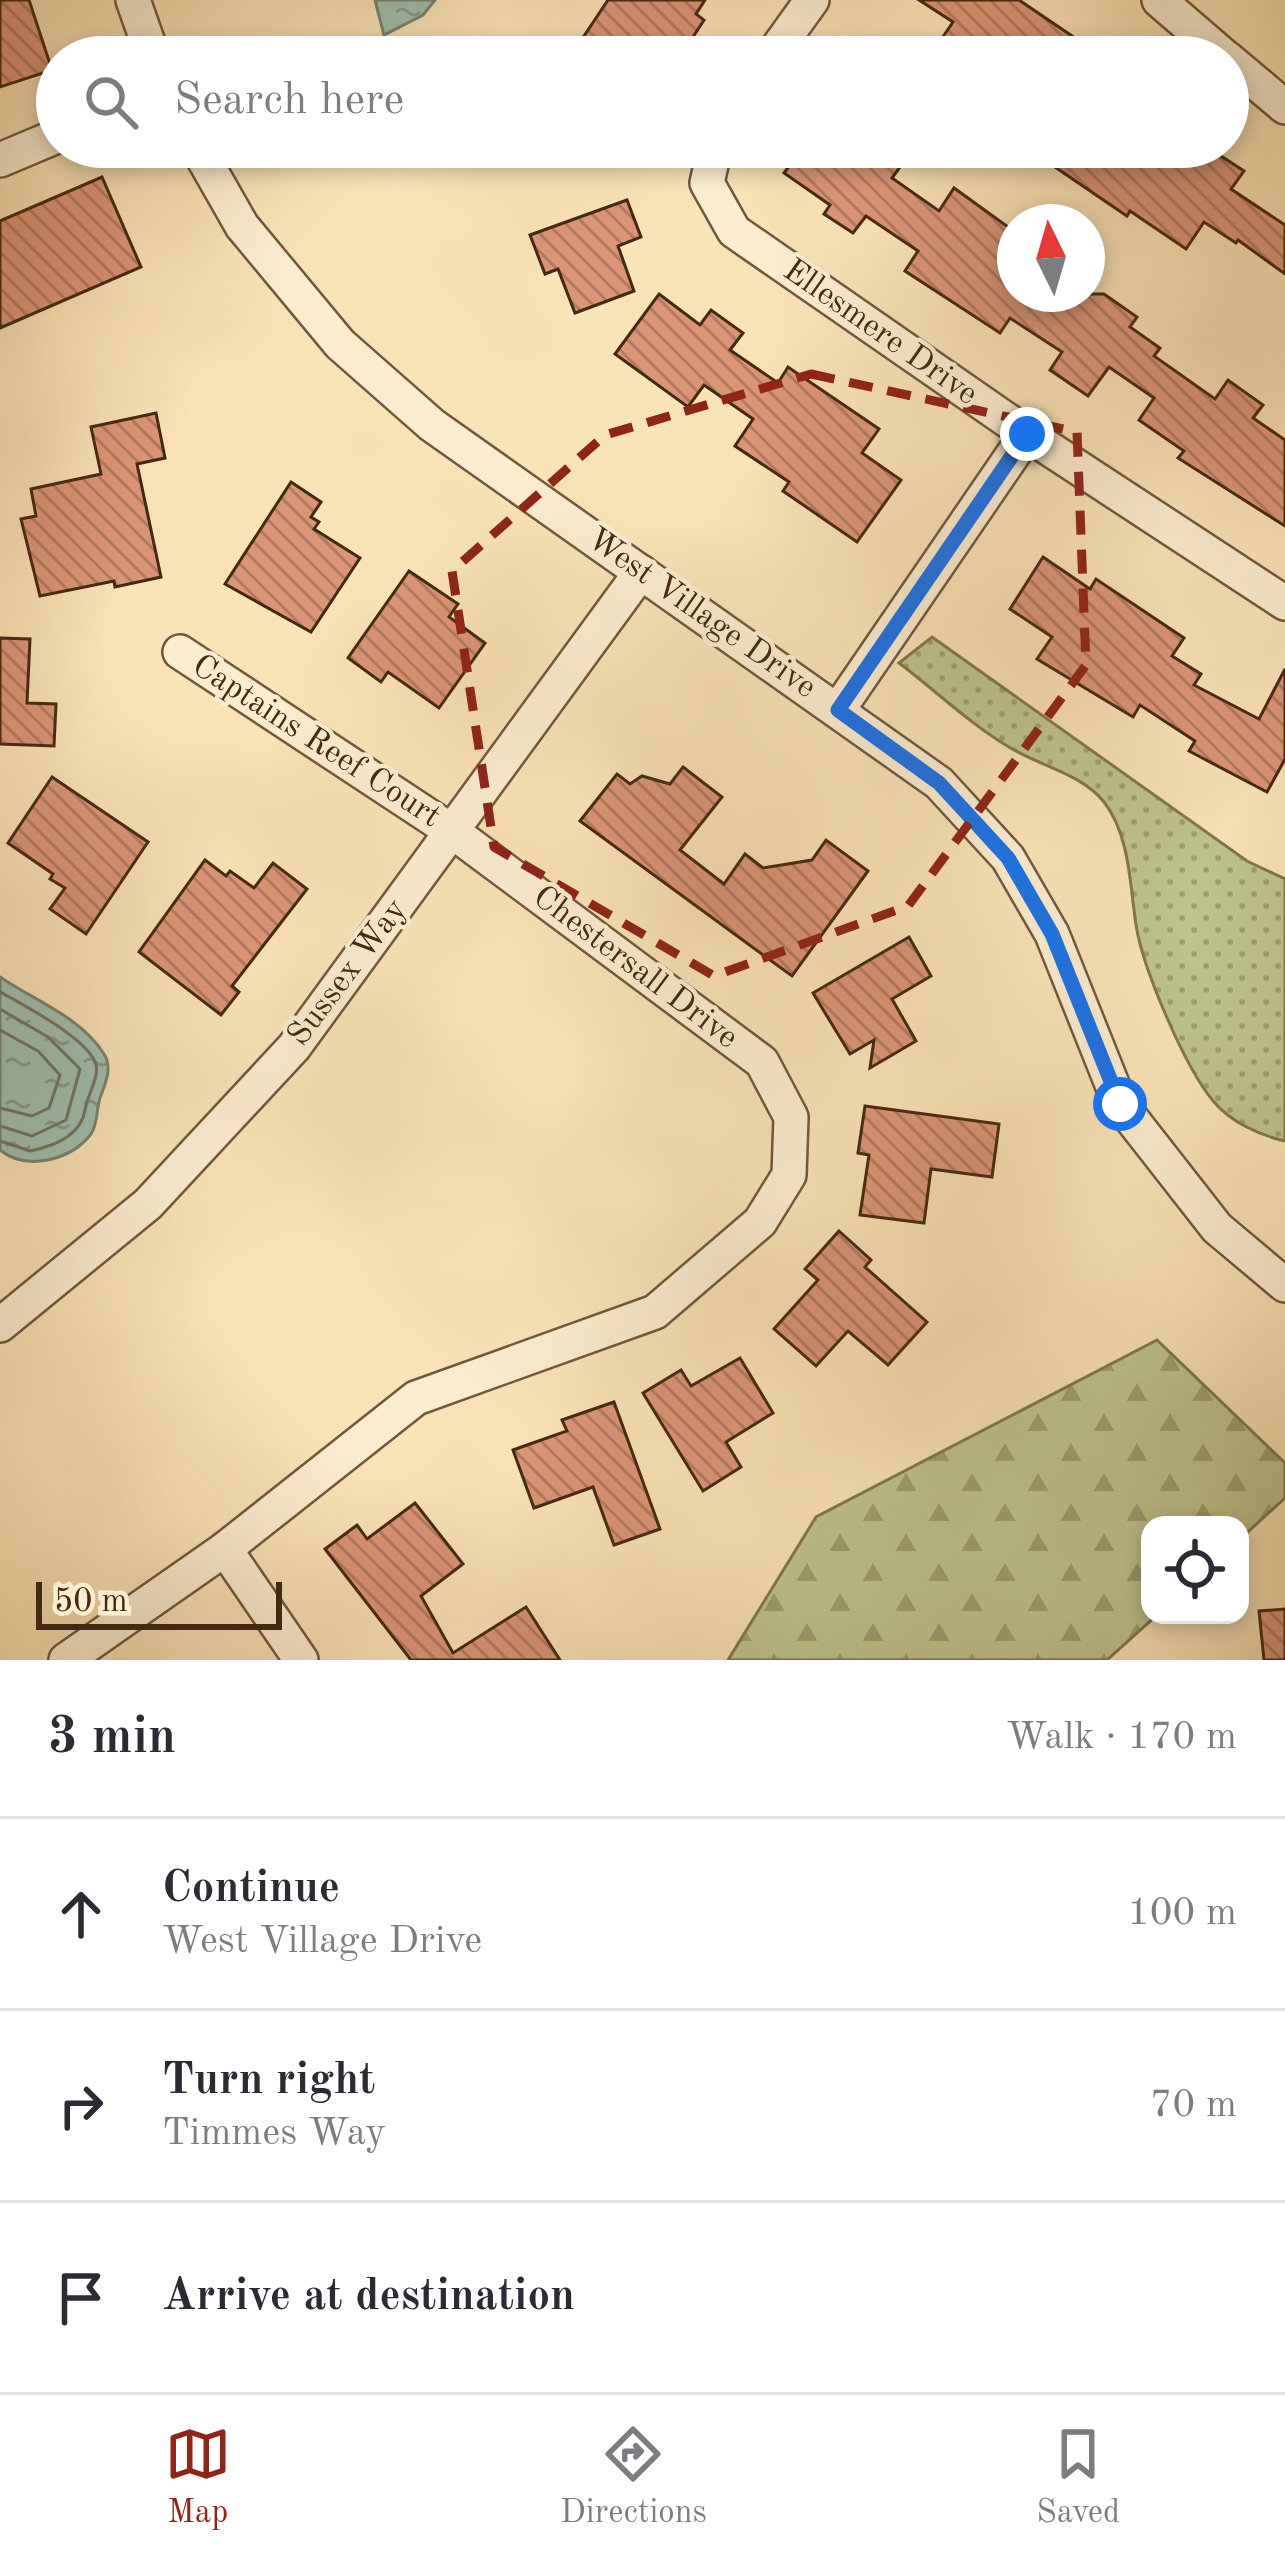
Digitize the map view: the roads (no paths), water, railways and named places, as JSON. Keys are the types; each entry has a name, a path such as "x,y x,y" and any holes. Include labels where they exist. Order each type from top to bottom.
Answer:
{"street":[{"path":"133,0 146,36"},
{"path":"786,36 812,0"},
{"path":"1159,0 1201,36"},
{"path":"1249,77 1285,107"},
{"path":"0,160 36,145"},
{"name":"West Village Drive","path":"209,168 242,226 340,344 432,425 939,783 1008,858 1052,934 1120,1104 1217,1228 1285,1285"},
{"name":"Ellesmere Drive","path":"710,168 706,183 734,231 1027,434 1285,603"},
{"path":"838,710 1027,434"},
{"name":"Sussex Way","path":"0,1325 148,1204 294,1047 640,572"},
{"name":"Captains Reef Court","path":"180,652 453,832"},
{"name":"Chestersall Drive","path":"66,1660 225,1549 416,1398 655,1312 760,1222 789,1175 791,1117 762,1062 453,832"},
{"path":"225,1549 301,1660"}],"water":[{"path":"375,0 435,0 423,15 384,35"},
{"path":"0,977 70,1020 107,1059 93,1130 72,1151 47,1160 22,1160 0,1150"}]}
